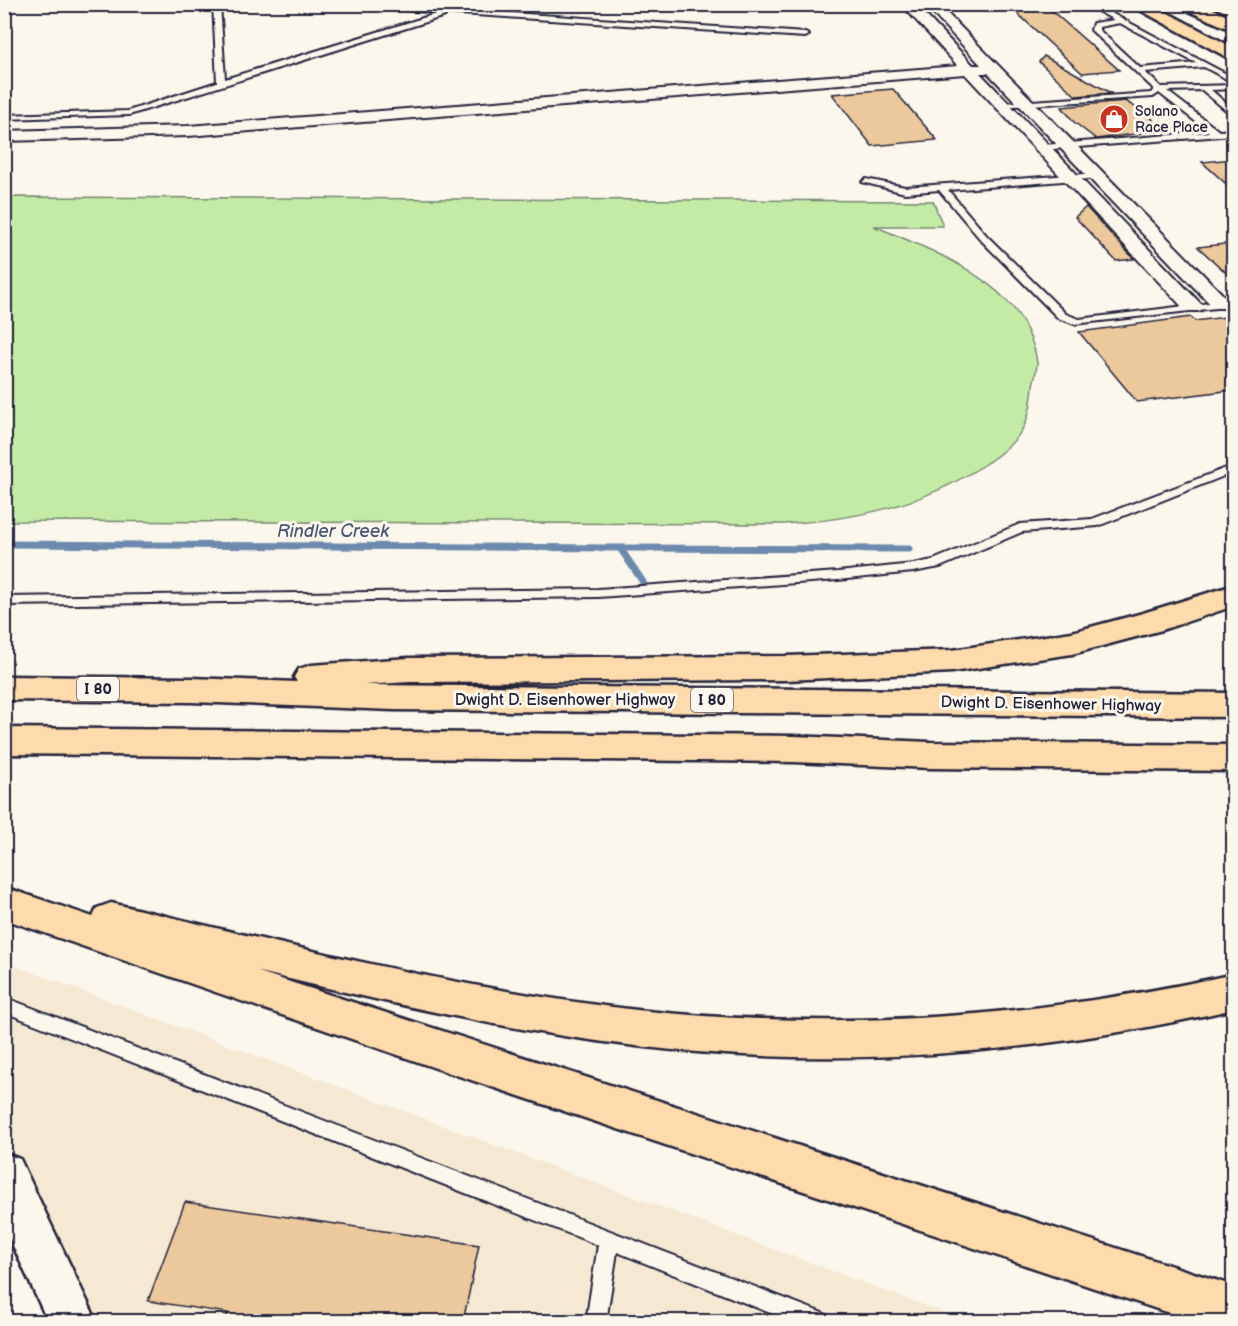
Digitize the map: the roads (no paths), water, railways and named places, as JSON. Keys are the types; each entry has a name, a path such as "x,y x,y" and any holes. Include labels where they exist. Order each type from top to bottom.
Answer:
{"highway":[{"path":"1137,4 1233,56"},
{"path":"1151,4 1233,44"},
{"path":"1188,4 1233,26"},
{"path":"191,690 334,675 409,670 787,668 952,661 1072,643 1151,622 1233,595"},
{"name":"Dwight D. Eisenhower Highway","path":"4,688 191,690 382,697 1233,705"},
{"path":"4,741 794,749 930,754 1233,758"},
{"path":"4,894 365,979 448,996 579,1020 702,1034 830,1039 962,1035 1083,1022 1144,1012 1233,991"},
{"path":"4,903 461,1058 1233,1310"}],"main road":[{"path":"4,1174 72,1322"}],"street":[{"path":"907,4 1193,307"},
{"path":"930,4 1068,146 1227,303"},
{"path":"4,136 188,131 968,68 992,68"}],"lane":[{"path":"216,4 221,83"},
{"path":"342,4 805,35"},
{"path":"4,117 129,113 452,11 513,4"},
{"path":"1089,4 1207,65 1233,81"},
{"path":"1121,21 1096,25 1095,30 1160,89 1216,134"},
{"path":"1138,70 1207,65"},
{"path":"1003,105 1153,95 1160,89 1233,87"},
{"path":"1204,88 1233,115"},
{"path":"1043,148 1233,132"},
{"path":"866,182 905,190 1098,176"},
{"path":"942,188 984,238 1062,316 1078,322 1227,303"},
{"path":"4,601 598,593 838,576 913,568 936,564 1020,528 1094,523 1233,468"},
{"path":"4,1004 820,1322"},
{"path":"596,1322 609,1239"}],"waterway":[{"name":"Rindler Creek","path":"4,544 620,548"},
{"path":"620,548 909,549"},
{"name":"Rindler Creek","path":"620,548 643,582"}],"place":[{"name":"Solano Race Place","path":"1114,119"}]}
